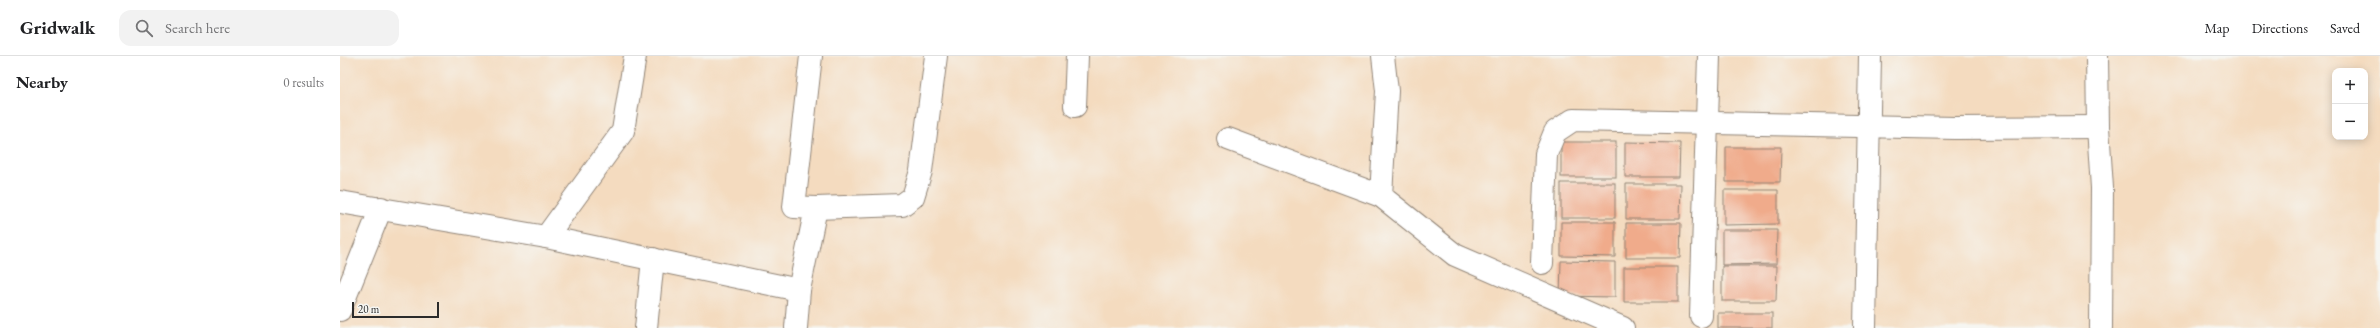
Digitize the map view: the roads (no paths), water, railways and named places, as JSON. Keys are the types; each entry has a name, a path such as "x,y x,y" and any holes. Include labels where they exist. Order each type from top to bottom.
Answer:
{"street":[{"path":"546,237 623,131 635,56"},
{"path":"811,56 794,207 816,208 902,205 913,197 921,171 936,56"},
{"path":"1075,106 1077,56"},
{"path":"1380,196 1387,91 1383,56"},
{"path":"1701,316 1709,56"},
{"path":"1865,328 1870,56"},
{"path":"2097,56 2098,127 2102,188 2101,328"},
{"path":"1542,263 1546,154 1555,132 1573,120 1868,126 2098,127"},
{"path":"1228,139 1380,196 1456,255 1623,328"},
{"path":"340,202 546,237 799,290"},
{"path":"340,310 381,208"},
{"path":"796,328 799,290 816,208"},
{"path":"646,328 653,259"}]}
